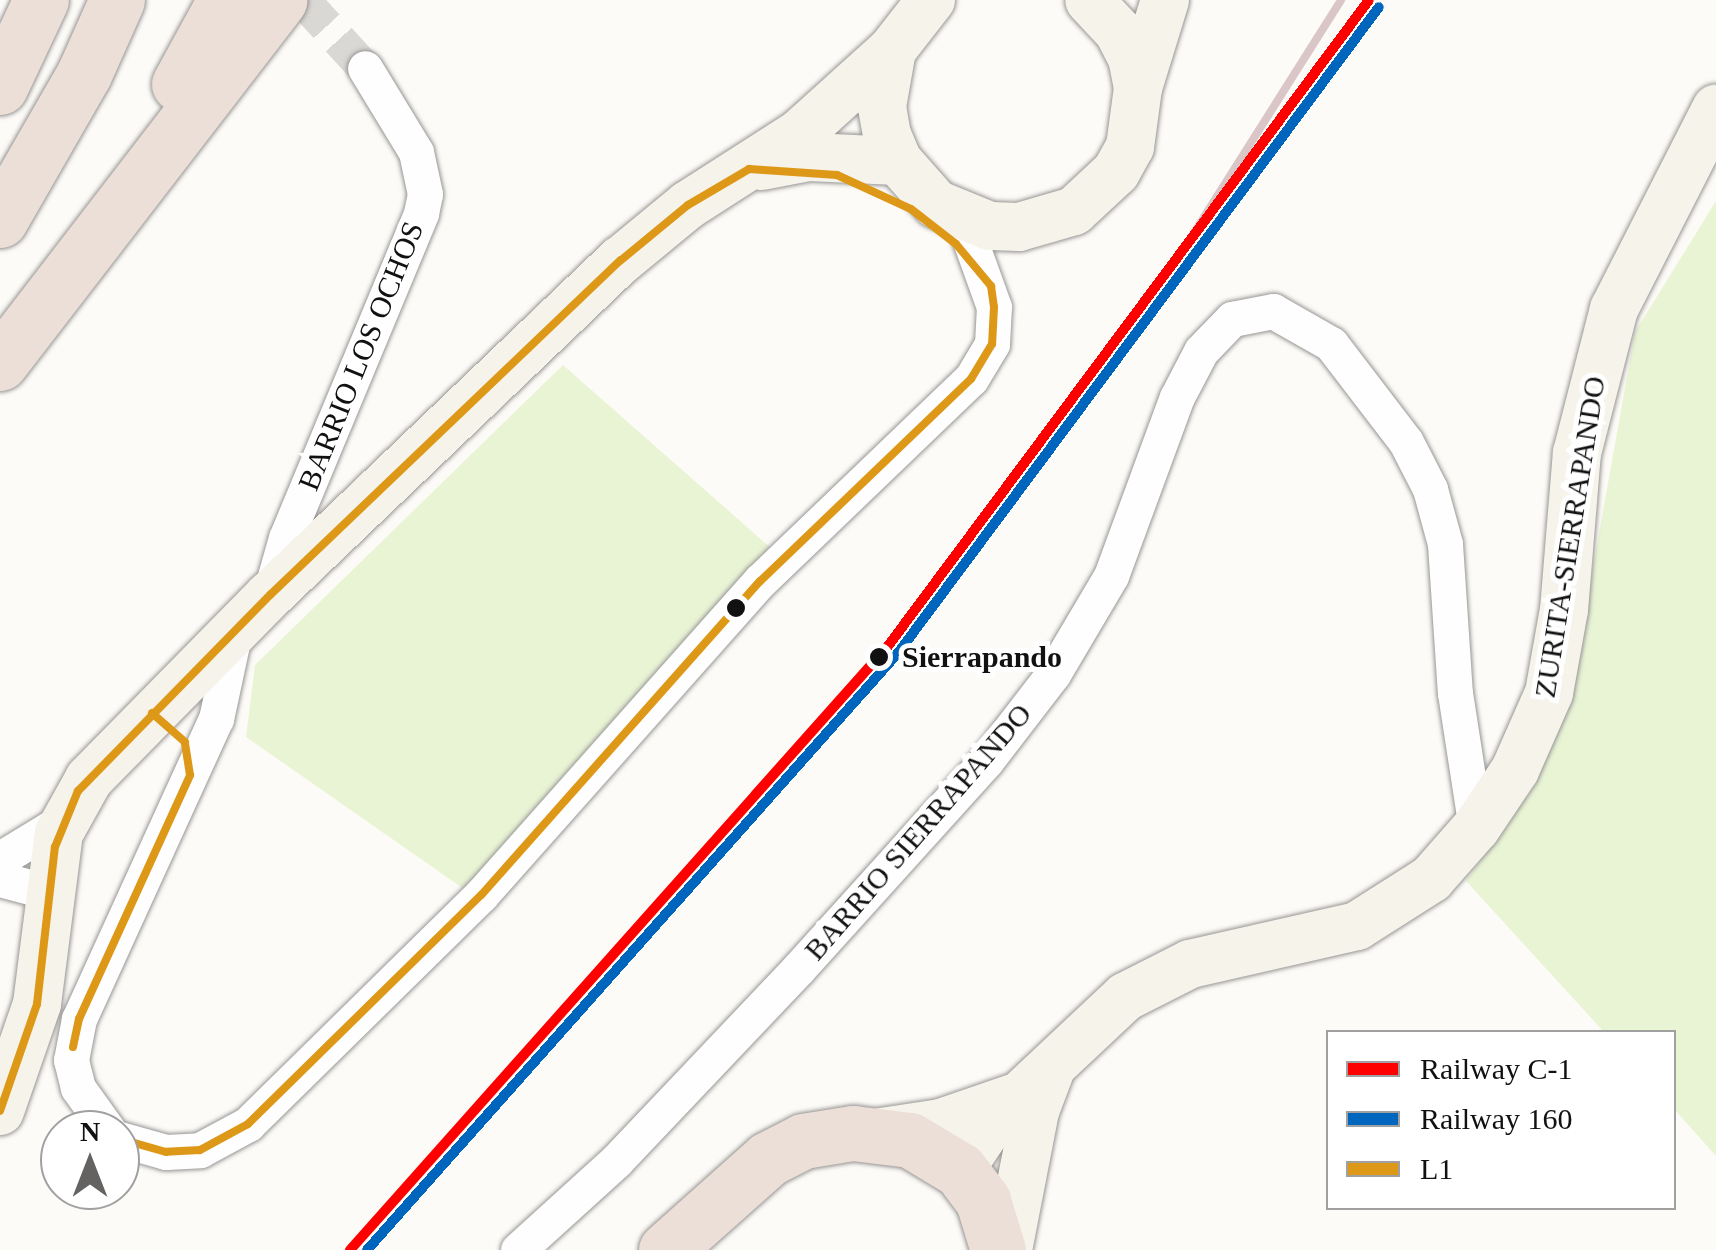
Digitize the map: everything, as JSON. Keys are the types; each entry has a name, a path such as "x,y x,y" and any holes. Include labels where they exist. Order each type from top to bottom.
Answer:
{"highway":[{"path":"0,87 41,0"},
{"path":"0,220 84,74 118,0"},
{"path":"0,347 158,121 225,0"},
{"path":"0,363 280,0"},
{"path":"666,1250 784,1149 820,1136 868,1133 910,1140 962,1173 983,1202 998,1250"}],"street":[{"path":"749,169 892,50 930,0"},
{"path":"1090,0 1118,31 1138,88"},
{"path":"892,50 882,107 898,161 936,204 962,218 1018,227 1074,211 1116,172 1130,147 1138,88 1164,0"},
{"name":"BARRIO LOS OCHOS","path":"270,595 286,538 425,194 406,133 365,68"},
{"name":"ZURITA-SIERRAPANDO","path":"962,1173 992,1122 1041,1089 1097,1018 1142,986 1190,964 1357,926 1420,888 1476,828 1515,770 1549,693 1564,610 1577,453 1614,309 1716,109"},
{"path":"749,169 809,157 898,161"},
{"name":"BARRIO LOS OCHOS","path":"0,1111 37,1004 64,820 78,791 270,595 656,228 749,169"},
{"path":"140,1145 166,1152 200,1150 248,1124 481,895 760,581 971,379 992,344 994,306 962,218"},
{"name":"BARRIO SIERRAPANDO","path":"518,1250 616,1161 786,982 1031,703 1087,624 1201,351 1232,319 1273,311 1331,344 1406,442 1430,489 1445,544 1455,693 1476,828"},
{"path":"94,1110 78,1088 72,1060 79,1019 216,719 236,629"},
{"path":"152,713 185,742 190,775"},
{"name":"BARRIO LOS OCHOS","path":"0,858 64,820"},
{"path":"0,879 37,889 48,909"},
{"path":"1008,1250 1041,1089"},
{"name":"ZURITA-SIERRAPANDO","path":"868,1133 967,1116 1041,1089"}],"green space":[{"path":"1716,201 1716,1156 1676,1111 1676,1030 1602,1030 1466,881 1533,788 1570,696 1635,332"},
{"path":"563,365 772,549 464,889 246,737 255,665"}],"tunnel":[{"path":"303,0 365,68"}],"railway":[{"path":"1185,247 1341,0"}],"rail line":[{"name":"C-1","path":"350,1250 888,646 1369,0"},
{"name":"160","path":"367,1250 898,653 1379,7"}],"transit line":[{"name":"L1","path":"0,1111 37,1004 55,847 78,791 270,595 620,261 688,205 749,169 837,175 911,209 956,244 991,286 994,307 992,344 971,379 760,581 481,895 248,1124 200,1150 166,1152 140,1145"},
{"name":"L1","path":"73,1047 79,1019 190,775 185,742 152,713"}],"place":[{"name":"Sierrapando","path":"879,657"}]}
